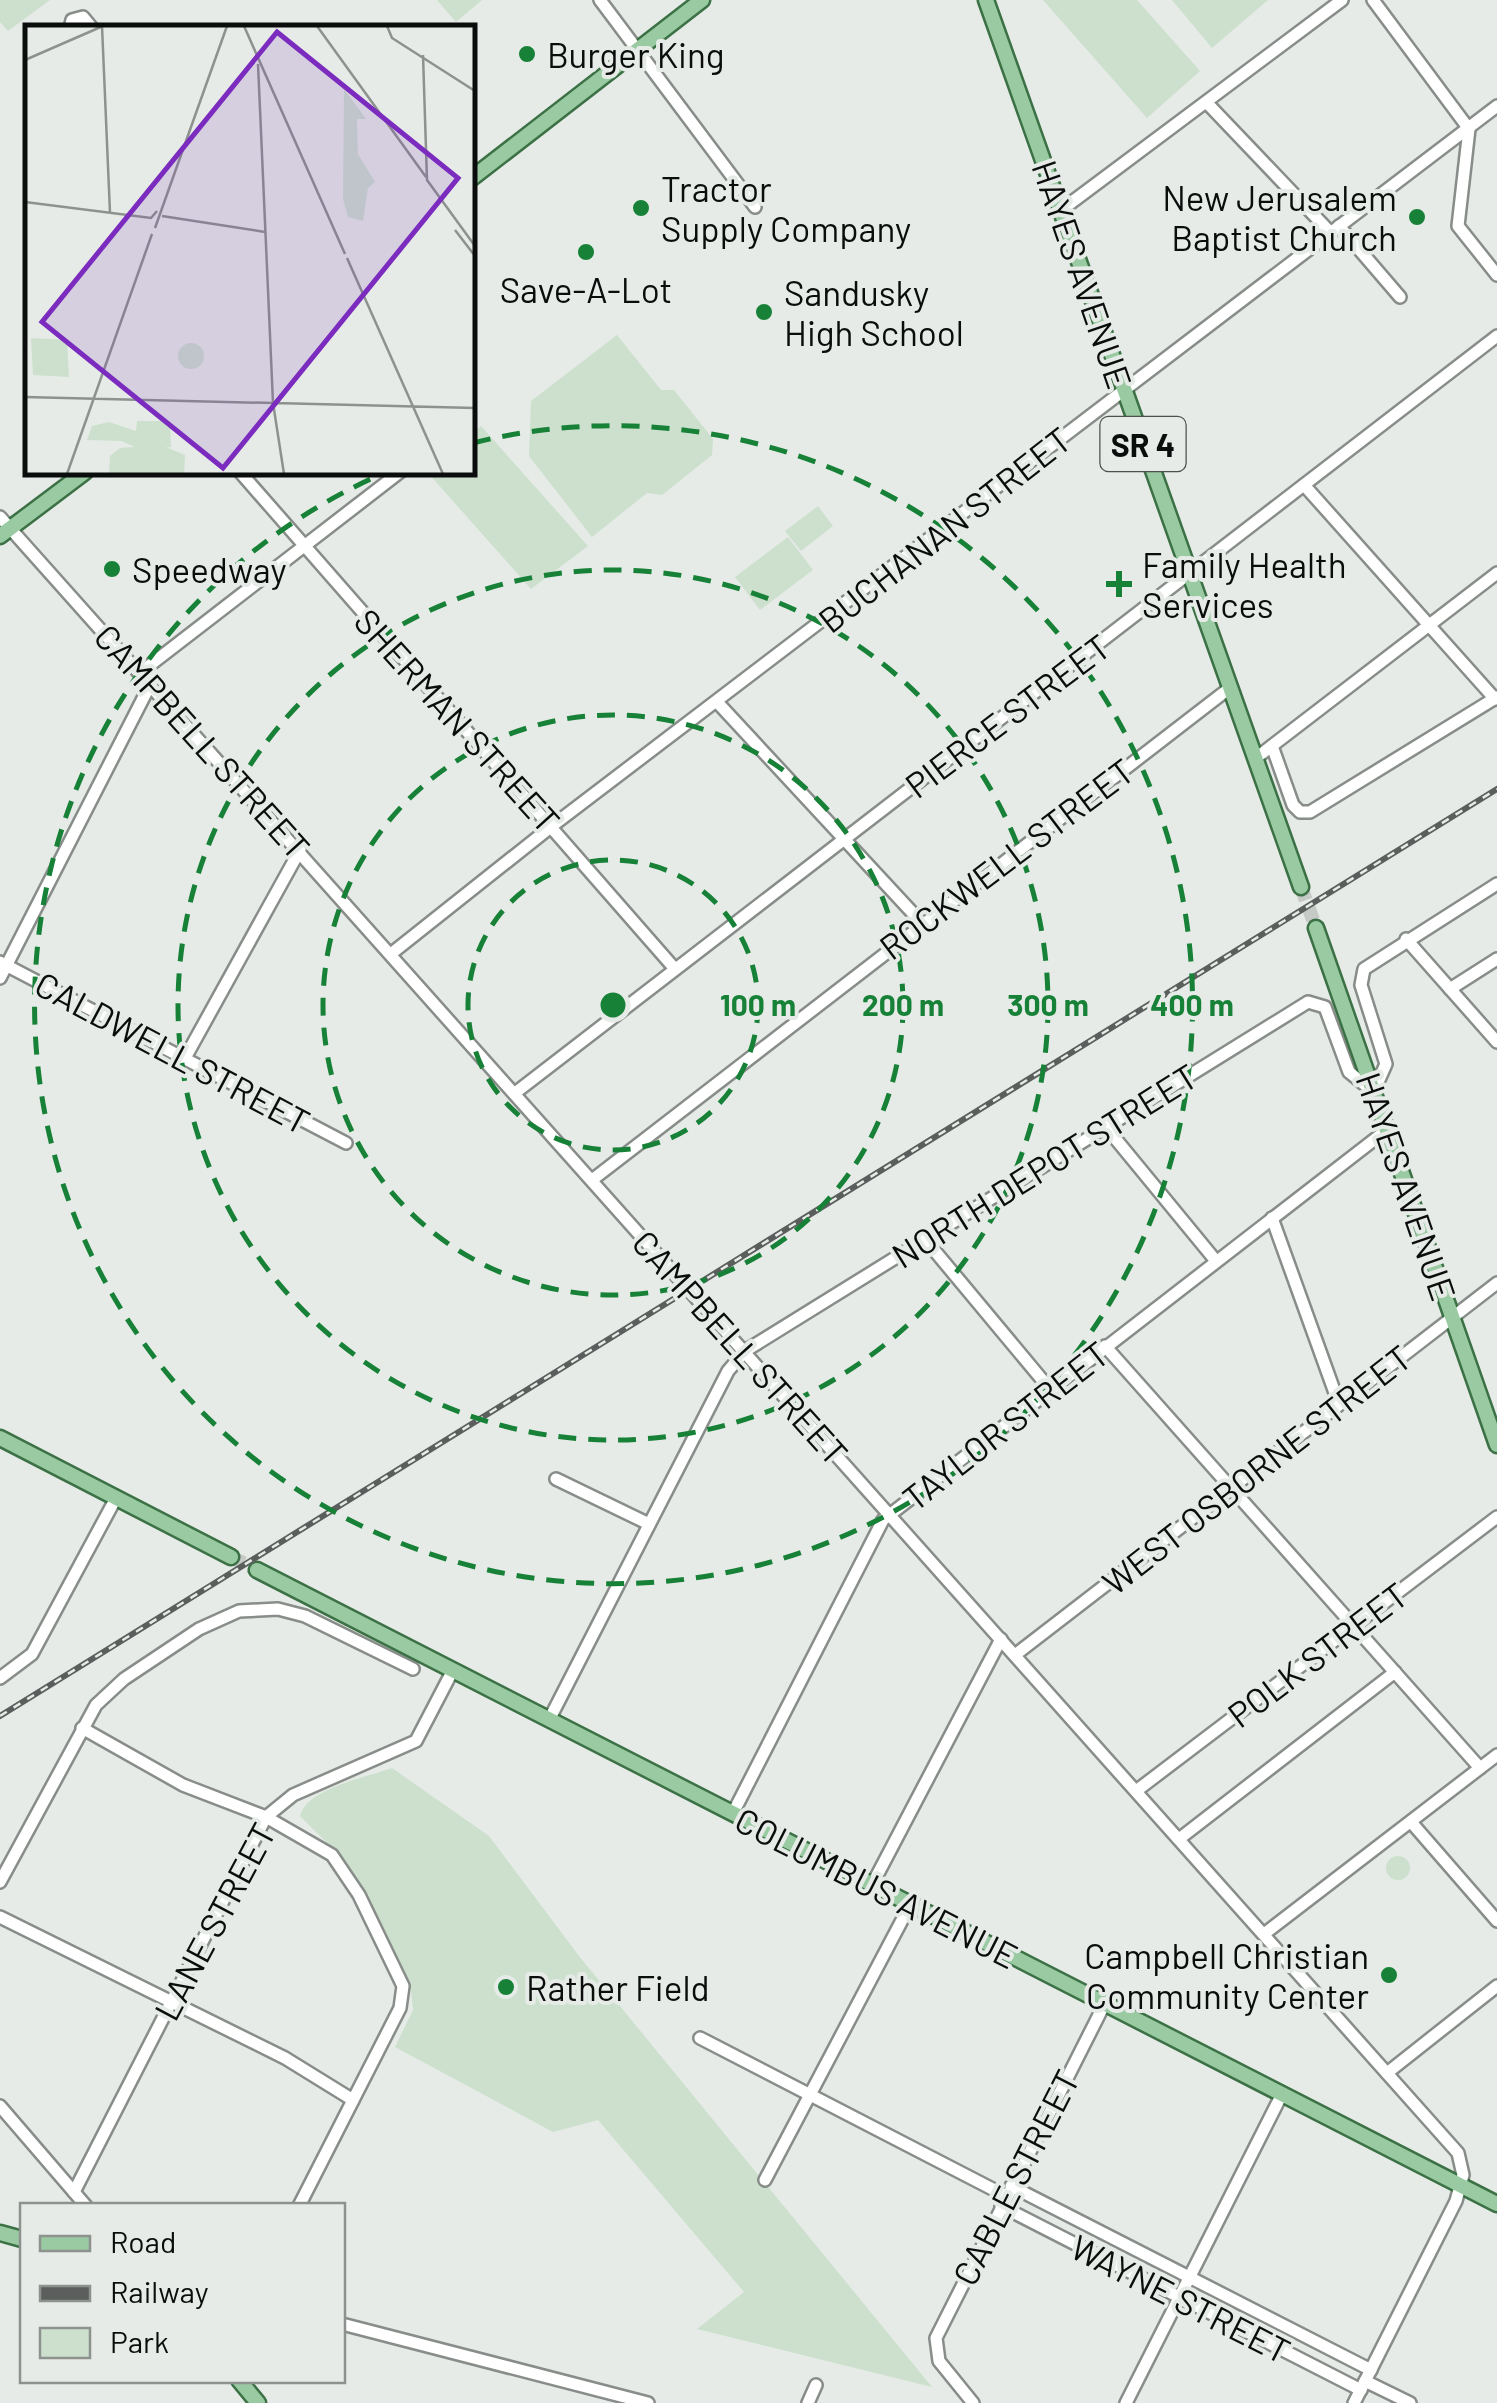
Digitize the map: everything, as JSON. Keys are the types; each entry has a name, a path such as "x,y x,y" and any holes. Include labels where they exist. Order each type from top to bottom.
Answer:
{"main road":[{"path":"475,176 702,0"},
{"name":"HAYES AVENUE","path":"986,0 1301,887"},
{"path":"4,527 81,475"},
{"name":"HAYES AVENUE","path":"1316,928 1497,1445"},
{"path":"0,1438 232,1557"},
{"name":"COLUMBUS AVENUE","path":"257,1570 1497,2204"},
{"path":"241,2383 258,2403"}],"street":[{"path":"600,0 755,207"},
{"path":"1060,212 1342,0"},
{"path":"1373,0 1470,129 1458,226 1497,275"},
{"path":"71,25 72,20 84,17 90,25"},
{"path":"1208,104 1400,298"},
{"name":"BUCHANAN STREET","path":"392,953 552,826 1497,106"},
{"name":"PIERCE STREET","path":"516,1093 1497,336"},
{"name":"SHERMAN STREET","path":"243,475 675,969"},
{"path":"141,672 396,475"},
{"path":"1272,746 1293,805 1300,812 1310,812 1496,698 1304,485"},
{"name":"CAMPBELL STREET","path":"4,527 141,672 1458,2153 1463,2163 1460,2185"},
{"path":"1256,758 1497,574"},
{"path":"0,978 3,963 150,683"},
{"name":"ROCKWELL STREET","path":"592,1180 921,922 1231,687"},
{"path":"718,703 921,922"},
{"path":"185,1058 300,850"},
{"path":"1372,1085 1382,1077 1386,1064 1361,977 1369,963 1497,884"},
{"path":"1406,939 1497,1042"},
{"path":"1450,989 1497,959"},
{"name":"CALDWELL STREET","path":"3,963 346,1143"},
{"name":"NORTH DEPOT STREET","path":"744,1352 1312,1001 1327,1011 1351,1076 1361,1084 1372,1085"},
{"path":"1105,1126 1216,1261"},
{"name":"TAYLOR STREET","path":"733,1813 883,1520 1388,1130"},
{"path":"1272,1218 1339,1404"},
{"path":"924,1238 1050,1388"},
{"name":"WEST OSBORNE STREET","path":"1015,1655 1497,1283"},
{"path":"1105,1346 1480,1768"},
{"path":"549,1720 728,1371 744,1352"},
{"path":"556,1479 649,1524"},
{"path":"3,1677 39,1644 116,1498"},
{"name":"POLK STREET","path":"1136,1790 1497,1518"},
{"path":"0,1882 100,1701 124,1679 199,1629 245,1609 278,1609 305,1616 413,1669"},
{"path":"872,1886 1001,1640"},
{"name":"LANE STREET","path":"74,2192 266,1816 302,1790 416,1741 453,1670"},
{"path":"1179,1839 1395,1672"},
{"path":"82,1728 184,1785 266,1816 320,1846 340,1863 405,1994 300,2203"},
{"path":"1264,1934 1497,1755"},
{"path":"1411,1822 1497,1922"},
{"path":"765,2180 910,1905"},
{"path":"0,1917 285,2058 352,2100"},
{"path":"1387,2073 1497,1986"},
{"name":"CABLE STREET","path":"973,2403 936,2352 944,2317 1104,2005"},
{"name":"WAYNE STREET","path":"700,2038 1006,2196 1178,2296 1410,2403"},
{"path":"1126,2403 1281,2096"},
{"path":"0,2106 83,2203"},
{"path":"1354,2403 1460,2185"},
{"name":"WAYNE STREET","path":"1006,2196 1189,2277 1366,2381"},
{"path":"345,2325 648,2403"},
{"path":"808,2403 816,2384"}],"green space":[{"path":"0,0 50,0 8,31 0,22"},
{"path":"437,0 482,0 456,22"},
{"path":"1043,0 1137,0 1200,71 1147,118"},
{"path":"1172,0 1268,0 1212,48"},
{"path":"617,335 661,390 674,390 713,439 712,455 662,495 647,493 592,537 529,456 531,401"},
{"path":"481,426 588,546 531,589 430,475 475,475 475,431"},
{"path":"818,506 833,526 801,551 785,531"},
{"path":"788,537 813,570 760,610 735,577"},
{"path":"392,1768 489,1836 579,1956 932,2387 697,2329 744,2292 598,2120 553,2132 395,2047 413,2010 411,1991 347,1863 300,1816 313,1798 325,1791"},
{"path":"1398,1856 1410,1868 1398,1880 1386,1868"}],"tunnel":[{"path":"1301,887 1316,928"},
{"path":"231,1557 257,1570"}],"railway":[{"path":"0,1716 1497,789"}],"place":[{"name":"Burger King","path":"527,54"},
{"name":"Tractor Supply Company","path":"641,208"},
{"name":"New Jerusalem Baptist Church","path":"1417,217"},
{"name":"Save-A-Lot","path":"586,252"},
{"name":"Sandusky High School","path":"764,312"},
{"name":"Speedway","path":"112,569"},
{"name":"Family Health Services","path":"1119,584"},
{"name":"Campbell Christian Community Center","path":"1389,1975"},
{"name":"Rather Field","path":"506,1987"}]}
